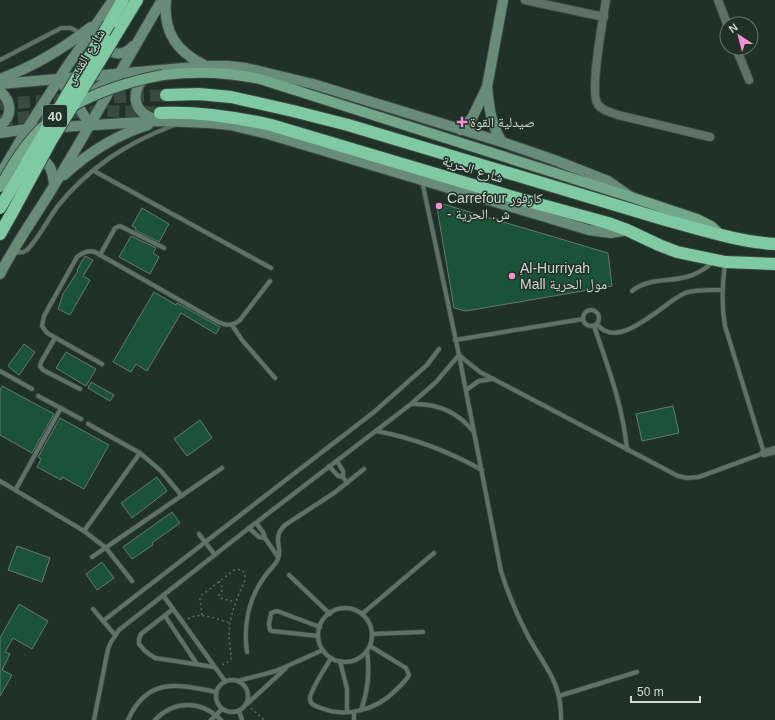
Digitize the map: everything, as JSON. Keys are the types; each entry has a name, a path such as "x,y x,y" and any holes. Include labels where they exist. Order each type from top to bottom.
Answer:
{"highway":[{"name":"شارع القدس","path":"0,208 105,21 123,0"},
{"name":"شارع القدس","path":"0,234 52,140 137,0"},
{"name":"شارع الحرية","path":"166,95 199,94 231,97 293,111 721,235 775,244"},
{"name":"شارع الحرية","path":"160,117 182,112 239,118 271,125 627,230 677,252 720,261 775,264"}],"main road":[{"path":"113,0 105,21 101,40 102,44 113,53 121,54 130,49 139,40"},
{"path":"0,274 162,0"},
{"path":"166,0 165,12 170,34 179,48 191,59 206,66"},
{"path":"460,130 472,118 487,87 503,0"},
{"path":"0,79 42,60 105,21"},
{"path":"3,171 59,79 105,21"},
{"path":"0,187 18,156 30,140 44,126 60,114 100,93 164,72 206,66 228,66 246,68 313,84 502,142 608,181 630,196"},
{"path":"164,72 145,78 139,84 136,102 143,113 182,122 230,125 268,134 589,230 611,233 627,230"},
{"path":"0,84 119,73 217,72 239,74 260,79 630,196 697,219 711,226 721,235"},
{"path":"28,129 76,102 119,73"},
{"path":"59,79 90,124"},
{"path":"487,87 491,119 502,142"},
{"path":"0,91 8,101 10,109 8,117 0,126"},
{"path":"0,133 160,117"},
{"path":"54,185 73,166 105,144 160,117"},
{"path":"3,171 25,157 39,157 49,165 52,171 54,185"}],"street":[{"path":"525,0 604,17"},
{"path":"606,0 595,83 597,102 606,111 618,115 710,138"},
{"path":"718,0 724,16"},
{"path":"739,56 749,80"},
{"path":"764,453 775,450"}],"lane":[{"path":"0,60 61,28 71,28 82,34"},
{"path":"12,253 28,250 58,206 94,171 112,156 152,133 182,122"},
{"path":"94,171 271,268"},
{"path":"422,181 456,340 497,555 506,588 526,633 552,674 559,696 561,720"},
{"path":"100,255 113,230 117,226 120,226 164,248"},
{"path":"102,364 55,338 44,330 42,326 44,316 80,254 84,252 92,251 100,255 224,325 232,325 240,320 270,281"},
{"path":"459,355 480,372 496,379 678,476 687,478 699,476 764,453 723,314 720,261 691,276 650,282 641,285 632,291"},
{"path":"627,450 618,396 596,325 600,317 596,311 592,310 585,312 583,319 587,325 596,325 606,331 620,331 640,324 676,297 698,290 721,290"},
{"path":"456,340 583,319"},
{"path":"232,325 238,336 275,378"},
{"path":"55,338 40,366 44,370 80,389"},
{"path":"103,621 374,412 427,365 439,348"},
{"path":"94,720 108,649 115,636 124,626 411,404 436,382 459,355"},
{"path":"0,371 32,389"},
{"path":"466,390 479,381 496,379"},
{"path":"38,396 80,419"},
{"path":"411,404 427,404 442,407 460,417 474,433"},
{"path":"16,490 61,408"},
{"path":"88,424 140,453 161,471 182,496"},
{"path":"376,431 405,437 436,447 457,456 482,470"},
{"path":"84,531 140,453"},
{"path":"337,461 343,471 343,478"},
{"path":"330,466 338,476 343,478 347,483"},
{"path":"92,557 222,468"},
{"path":"247,652 246,621 251,602 260,584 277,561 278,536 282,528 347,483 364,468"},
{"path":"0,480 84,531 106,548 132,581"},
{"path":"256,523 278,558"},
{"path":"249,528 259,537 265,538"},
{"path":"199,534 215,555"},
{"path":"362,614 434,553"},
{"path":"288,576 330,614"},
{"path":"163,595 225,681"},
{"path":"346,608 362,614 369,623 372,634 370,646 367,651 355,660 340,662 331,658 323,650 318,636 322,622 330,614 340,609 346,608"},
{"path":"93,609 115,636"},
{"path":"173,610 141,634 139,644 145,651 155,658 214,667"},
{"path":"318,636 272,631 270,630 269,624 272,614 277,611 320,627"},
{"path":"165,616 197,664"},
{"path":"372,634 423,632"},
{"path":"331,658 311,694 310,701 315,706 324,709 347,712 354,712 374,706 385,700 399,688 408,674 406,668 370,646"},
{"path":"288,666 239,711 230,712 222,709 216,701 216,692 225,681 238,681 264,675 323,650"},
{"path":"361,710 368,678 367,651"},
{"path":"340,662 347,689 347,712"},
{"path":"559,696 637,672"},
{"path":"238,681 246,687 248,691 246,704"},
{"path":"128,720 132,709 140,698 158,688 170,686 216,692"},
{"path":"155,720 165,711 184,704 191,704 204,708 216,715 220,720"},
{"path":"211,720 222,709"},
{"path":"239,711 242,720"},
{"path":"354,712 354,720"}],"path":[{"path":"202,615 201,597 204,593 234,570 238,569 243,571 246,575 245,580 235,602 230,623 229,635 231,659 226,663 214,667"},
{"path":"219,581 223,589 220,598 235,602"},
{"path":"182,623 195,615 202,615 230,623"},
{"path":"246,704 264,720"}],"building":[{"path":"436,202 608,253 612,286 466,311 454,308"},
{"path":"142,208 169,224 159,242 135,230 136,228 132,226"},
{"path":"131,236 156,248 153,253 159,257 150,274 119,257"},
{"path":"85,256 93,260 83,276 90,280 70,315 58,309 63,294 78,271 77,270"},
{"path":"154,292 220,327 216,334 181,313 147,371 136,364 131,372 113,362"},
{"path":"24,344 35,352 19,375 8,366"},
{"path":"66,352 96,369 86,386 56,368"},
{"path":"91,382 114,395 110,401 88,388"},
{"path":"2,386 54,414 32,453 0,435 0,390"},
{"path":"673,406 679,433 642,441 636,414"},
{"path":"60,418 109,445 84,489 62,477 61,480 37,467 41,459 38,457"},
{"path":"200,420 212,438 187,456 174,439"},
{"path":"157,477 167,491 132,518 121,503"},
{"path":"172,512 180,523 152,543 153,545 132,559 123,547"},
{"path":"17,546 50,558 42,582 8,570"},
{"path":"102,562 114,578 97,590 86,574"},
{"path":"19,604 48,621 32,649 13,638 5,652 10,654 2,670 12,675 0,696 0,638"}],"tunnel":[{"path":"96,98 166,95"},
{"path":"0,104 73,99"},
{"path":"0,121 40,115 99,111 160,113"}],"place":[{"name":"صيدلية القوة","path":"462,122"},
{"name":"Carrefour كارفور - ش. الحرية","path":"439,206"},
{"name":"ِAl-Hurriyah Mall مول الحرية","path":"512,276"}]}
